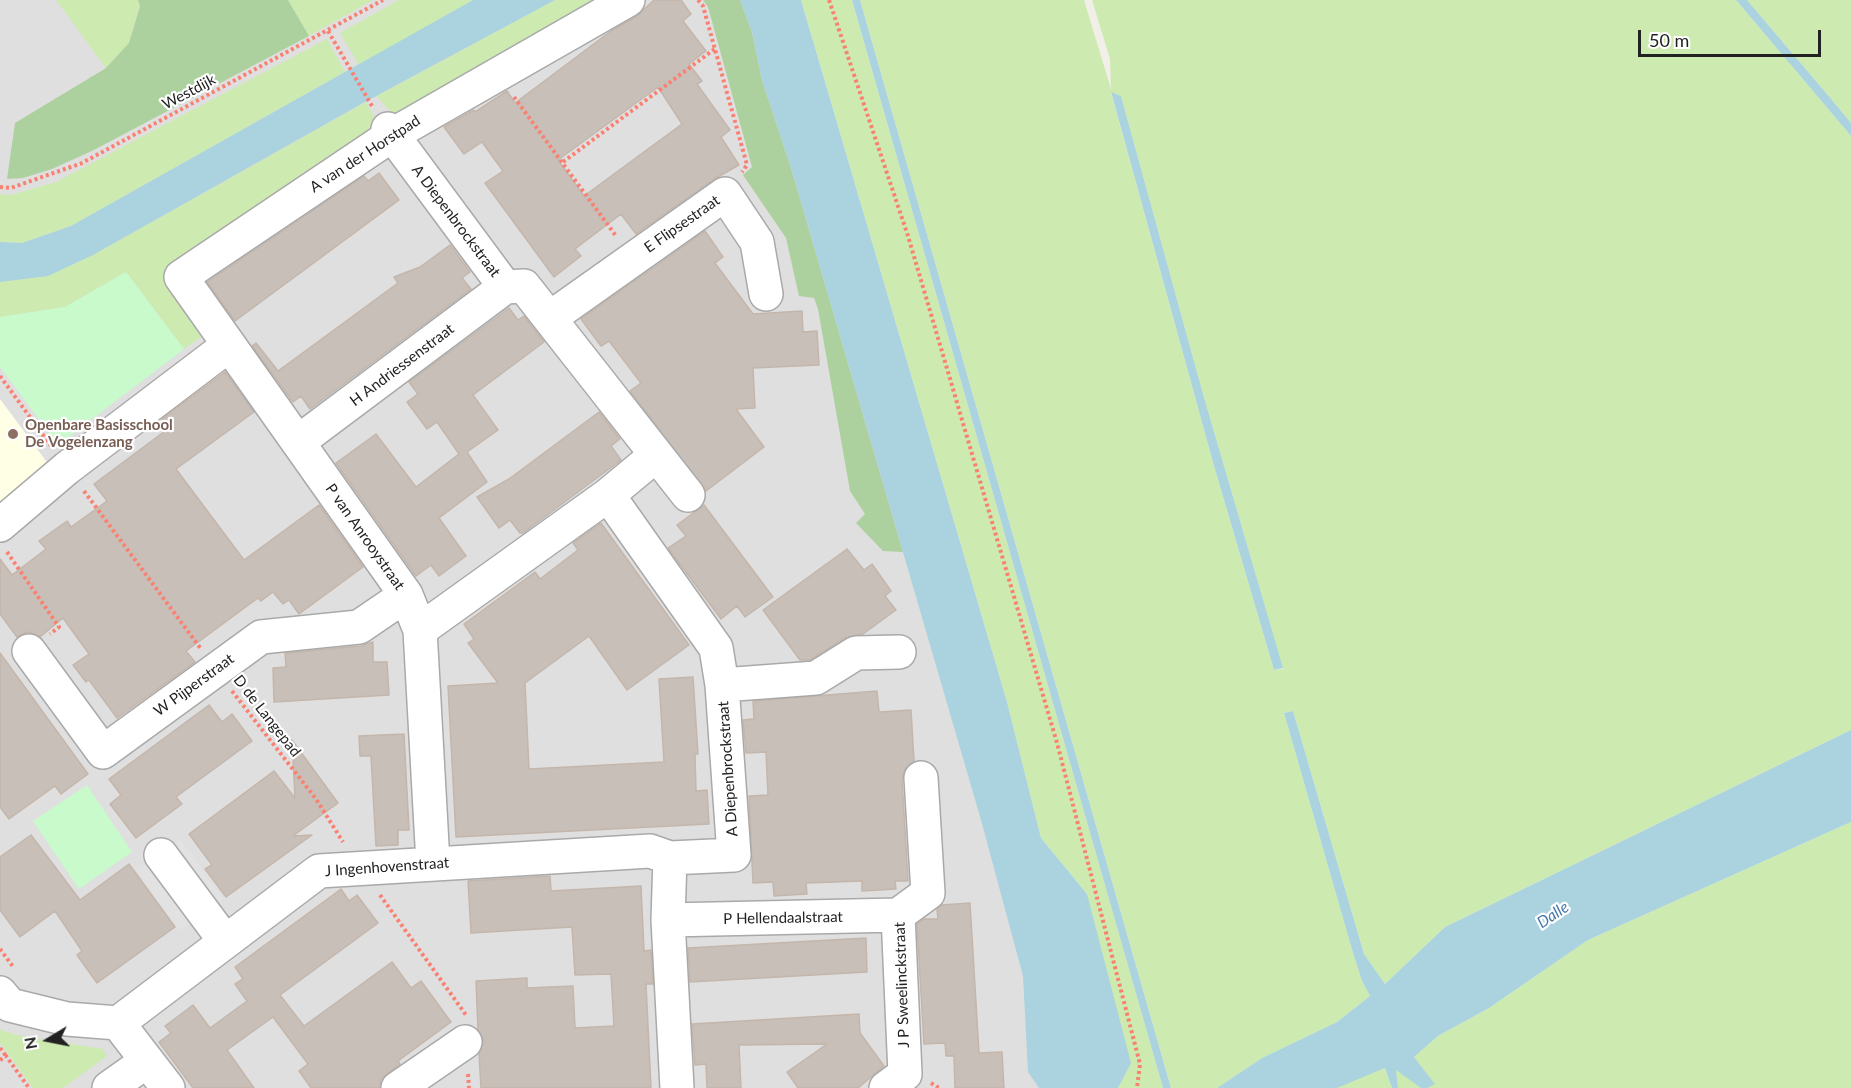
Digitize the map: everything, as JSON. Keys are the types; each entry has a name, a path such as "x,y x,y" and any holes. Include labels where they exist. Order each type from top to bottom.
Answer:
{"street":[{"name":"A van der Horstpad","path":"230,345 181,277 384,124 498,74 628,0"},
{"name":"A Diepenbrockstraat","path":"384,124 506,287 524,286 655,456 688,495"},
{"name":"E Flipsestraat","path":"550,318 725,194 757,242 766,294"},
{"name":"H Andriessenstraat","path":"298,442 506,287"},
{"name":"P van Anrooystraat","path":"230,345 406,595 420,630 434,863"},
{"path":"3,538 67,468 230,345"},
{"path":"420,630 608,495 655,456"},
{"name":"A Diepenbrockstraat","path":"608,495 716,648 722,685 734,855 670,858"},
{"name":"W Pijperstraat","path":"28,651 103,752 261,637 359,627 406,595"},
{"path":"722,685 816,678 856,653 899,651"},
{"name":"J P Sweelinckstraat","path":"886,1088 905,1074 898,915 928,893 921,778"},
{"name":"J Ingenhovenstraat","path":"118,1023 319,871 650,851 670,858"},
{"path":"161,855 225,941"},
{"path":"670,858 668,920 676,1088"},
{"name":"P Hellendaalstraat","path":"668,920 898,915"},
{"path":"0,993 10,1005 21,1008 67,1019 118,1023 168,1088"},
{"path":"398,1088 465,1042"},
{"path":"109,1088 147,1061"}],"path":[{"name":"Westdijk","path":"0,187 11,188 82,164 383,0"},
{"path":"698,0 703,6 716,48 747,165 725,194"},
{"path":"829,0 908,237 1057,743 1140,1064 1137,1088"},
{"path":"328,31 384,124"},
{"path":"563,162 716,48"},
{"path":"498,74 633,258"},
{"name":"D de Langepad","path":"0,376 215,669 316,799 360,867 466,1013 468,1088"},
{"path":"3,538 59,627 28,651"},
{"path":"0,1048 29,1088"},
{"path":"0,1060 6,1056"}],"shaded area":[{"path":"0,0 755,0 1065,1088 0,1088"},
{"name":"Openbare Basisschool De Vogelenzang","path":"0,399 52,469 0,507"},
{"path":"180,839 224,899 179,931 136,870"}],"green space":[{"path":"56,0 138,0 140,5 129,43 106,68"},
{"path":"138,0 288,0 309,36 94,150 52,169 23,178 7,179 15,123 106,68 129,43 140,6"},
{"path":"288,0 373,0 309,36"},
{"path":"399,0 473,0 359,65 340,33"},
{"path":"555,0 618,0 400,123 377,96"},
{"path":"703,0 740,0 752,32 762,80 792,171 903,552 883,551 856,523 865,514 850,491 818,309 814,298 799,296 786,238 743,175 752,167 708,7"},
{"path":"801,0 852,0 1163,1088 1118,1088 1121,1081 1087,894 1041,838 1007,702"},
{"path":"860,0 1084,0 1111,89 1110,59 1092,0 1736,0 1851,136 1851,730 1445,927 1385,984 1364,954 1293,711 1284,713 1353,953 1362,981 1370,996 1337,1022 1262,1058 1217,1088 1171,1088","holes":["1111,93 1121,96 1203,394 1283,669 1274,670 1214,466"]},
{"path":"1747,0 1851,0 1851,123 1832,100"},
{"path":"327,39 345,72 71,226 22,243 0,242 0,194 11,195 56,182"},
{"path":"366,102 380,127 187,270 211,330 184,349 126,272 65,307 0,317 0,282 48,276 93,255"},
{"path":"126,272 184,349 58,445 0,367 0,317 65,307"},
{"path":"87,785 132,852 79,889 33,821"},
{"path":"1851,822 1851,1088 1427,1088 1434,1083 1414,1057 1438,1036 1489,1008 1588,940"},
{"path":"0,1030 21,1036 103,1049 107,1056 63,1088 33,1088 0,1043"},
{"path":"1385,1068 1392,1088 1337,1088 1344,1084"},
{"path":"1395,1069 1414,1080 1421,1088 1398,1088"}],"water":[{"path":"473,0 555,0 365,102 93,255 48,276 0,282 0,242 22,243 71,226"},
{"path":"740,0 801,0 1007,702 1041,838 1087,894 1131,1063 1118,1088 1039,1088 1028,1072 1023,976 981,820 792,171 762,80 752,32"},
{"path":"852,0 860,0 1171,1088 1163,1088"},
{"path":"1736,0 1747,0 1832,100 1851,123 1851,136"},
{"path":"1111,92 1121,96 1203,394 1283,668 1274,670 1214,466"},
{"name":"Dalle","path":"1293,711 1364,954 1385,984 1445,927 1851,730 1851,822 1588,940 1489,1008 1438,1036 1414,1057 1435,1084 1427,1088 1421,1088 1396,1070 1398,1088 1392,1088 1385,1068 1337,1088 1217,1088 1262,1058 1337,1022 1370,996 1362,981 1353,953 1284,713"}],"building":[{"path":"654,0 681,0 691,14 683,21 706,51 689,64 702,81 697,84 730,130 721,137 739,165 714,179 636,234 621,214 575,249 581,256 554,277 485,183 503,171 482,142 464,154 444,127 474,110 475,112 507,91 515,103 611,31 637,16","holes":["658,87 682,124 584,196 558,160"]},
{"path":"379,173 399,200 235,321 207,282 364,176 368,181"},
{"path":"705,231 723,257 715,263 753,314 802,311 803,332 817,331 819,365 753,368 755,408 736,409 764,447 706,491 630,391 641,383 609,341 601,346 581,319"},
{"path":"450,245 470,272 462,278 471,289 310,409 301,396 293,402 252,346 256,343 278,371 398,283 394,277 420,267"},
{"path":"509,308 518,320 524,316 544,342 473,395 498,430 467,452 487,482 439,518 466,556 439,576 431,565 416,576 336,463 376,434 416,487 459,454 437,422 427,429 407,402 418,394 409,382"},
{"path":"225,372 254,412 176,469 244,560 319,505 363,567 299,614 289,600 283,604 273,592 261,601 258,598 186,651 195,662 117,718 89,680 86,682 73,665 89,654 63,618 40,637 28,632 17,637 0,614 0,559 12,575 46,549 39,541 67,521 71,527 107,501 94,484 169,428 162,419"},
{"path":"599,412 620,439 611,446 621,460 523,533 520,533 510,520 499,528 477,497 509,479"},
{"path":"704,505 773,597 745,617 737,606 721,619 668,548 686,536 677,525"},
{"path":"601,523 689,645 627,690 589,636 525,683 529,769 664,762 659,679 693,677 698,754 695,754 696,791 707,790 709,824 456,837 448,686 498,683 468,643 474,639 464,624 535,572 540,579 578,550 573,543"},
{"path":"847,549 864,570 872,564 891,591 885,596 896,610 863,634 847,637 810,660 800,660 763,610"},
{"path":"373,642 373,662 387,662 389,695 274,702 273,668 286,667 285,653 361,646"},
{"path":"0,653 88,774 61,794 55,786 9,819 0,807"},
{"path":"877,691 879,712 911,710 914,761 905,769 902,779 908,881 895,881 896,889 862,891 862,881 806,883 807,894 774,896 773,882 753,883 749,796 768,795 766,752 746,753 743,720 754,719 753,701"},
{"path":"209,705 222,722 232,714 252,741 176,797 182,804 136,838 110,804 121,795 109,779"},
{"path":"404,734 409,830 398,830 398,845 376,846 371,756 360,756 359,736"},
{"path":"292,740 338,803 293,836 312,835 226,897 205,869 212,865 189,834 274,771 295,798"},
{"path":"31,835 80,900 129,864 175,927 97,983 77,955 82,951 55,911 20,937 0,910 0,857"},
{"path":"550,876 551,891 641,886 644,951 651,950 653,984 646,984 651,1088 481,1088 479,1053 484,1041 478,1030 476,981 527,978 527,988 573,986 575,1028 614,1026 611,974 575,975 572,927 471,933 468,881"},
{"path":"341,889 349,901 357,895 378,923 280,995 304,1026 392,962 411,988 421,981 451,1022 398,1061 400,1064 381,1079 380,1088 311,1088 299,1071 308,1064 273,1017 227,1050 254,1088 193,1088 159,1042 171,1033 165,1026 193,1005 210,1028 247,1001 235,984 243,979 235,967"},
{"path":"970,903 979,1053 1002,1052 1004,1088 955,1088 954,1056 946,1056 945,1043 924,1044 917,924 924,919 938,919 937,909 942,905"},
{"path":"866,938 867,972 690,982 688,948"},
{"path":"859,1014 860,1033 884,1066 858,1088 798,1088 787,1072 827,1044 739,1045 741,1088 707,1088 706,1064 695,1065 692,1024"}],"place":[{"name":"Openbare Basisschool De Vogelenzang","path":"13,434"}]}
